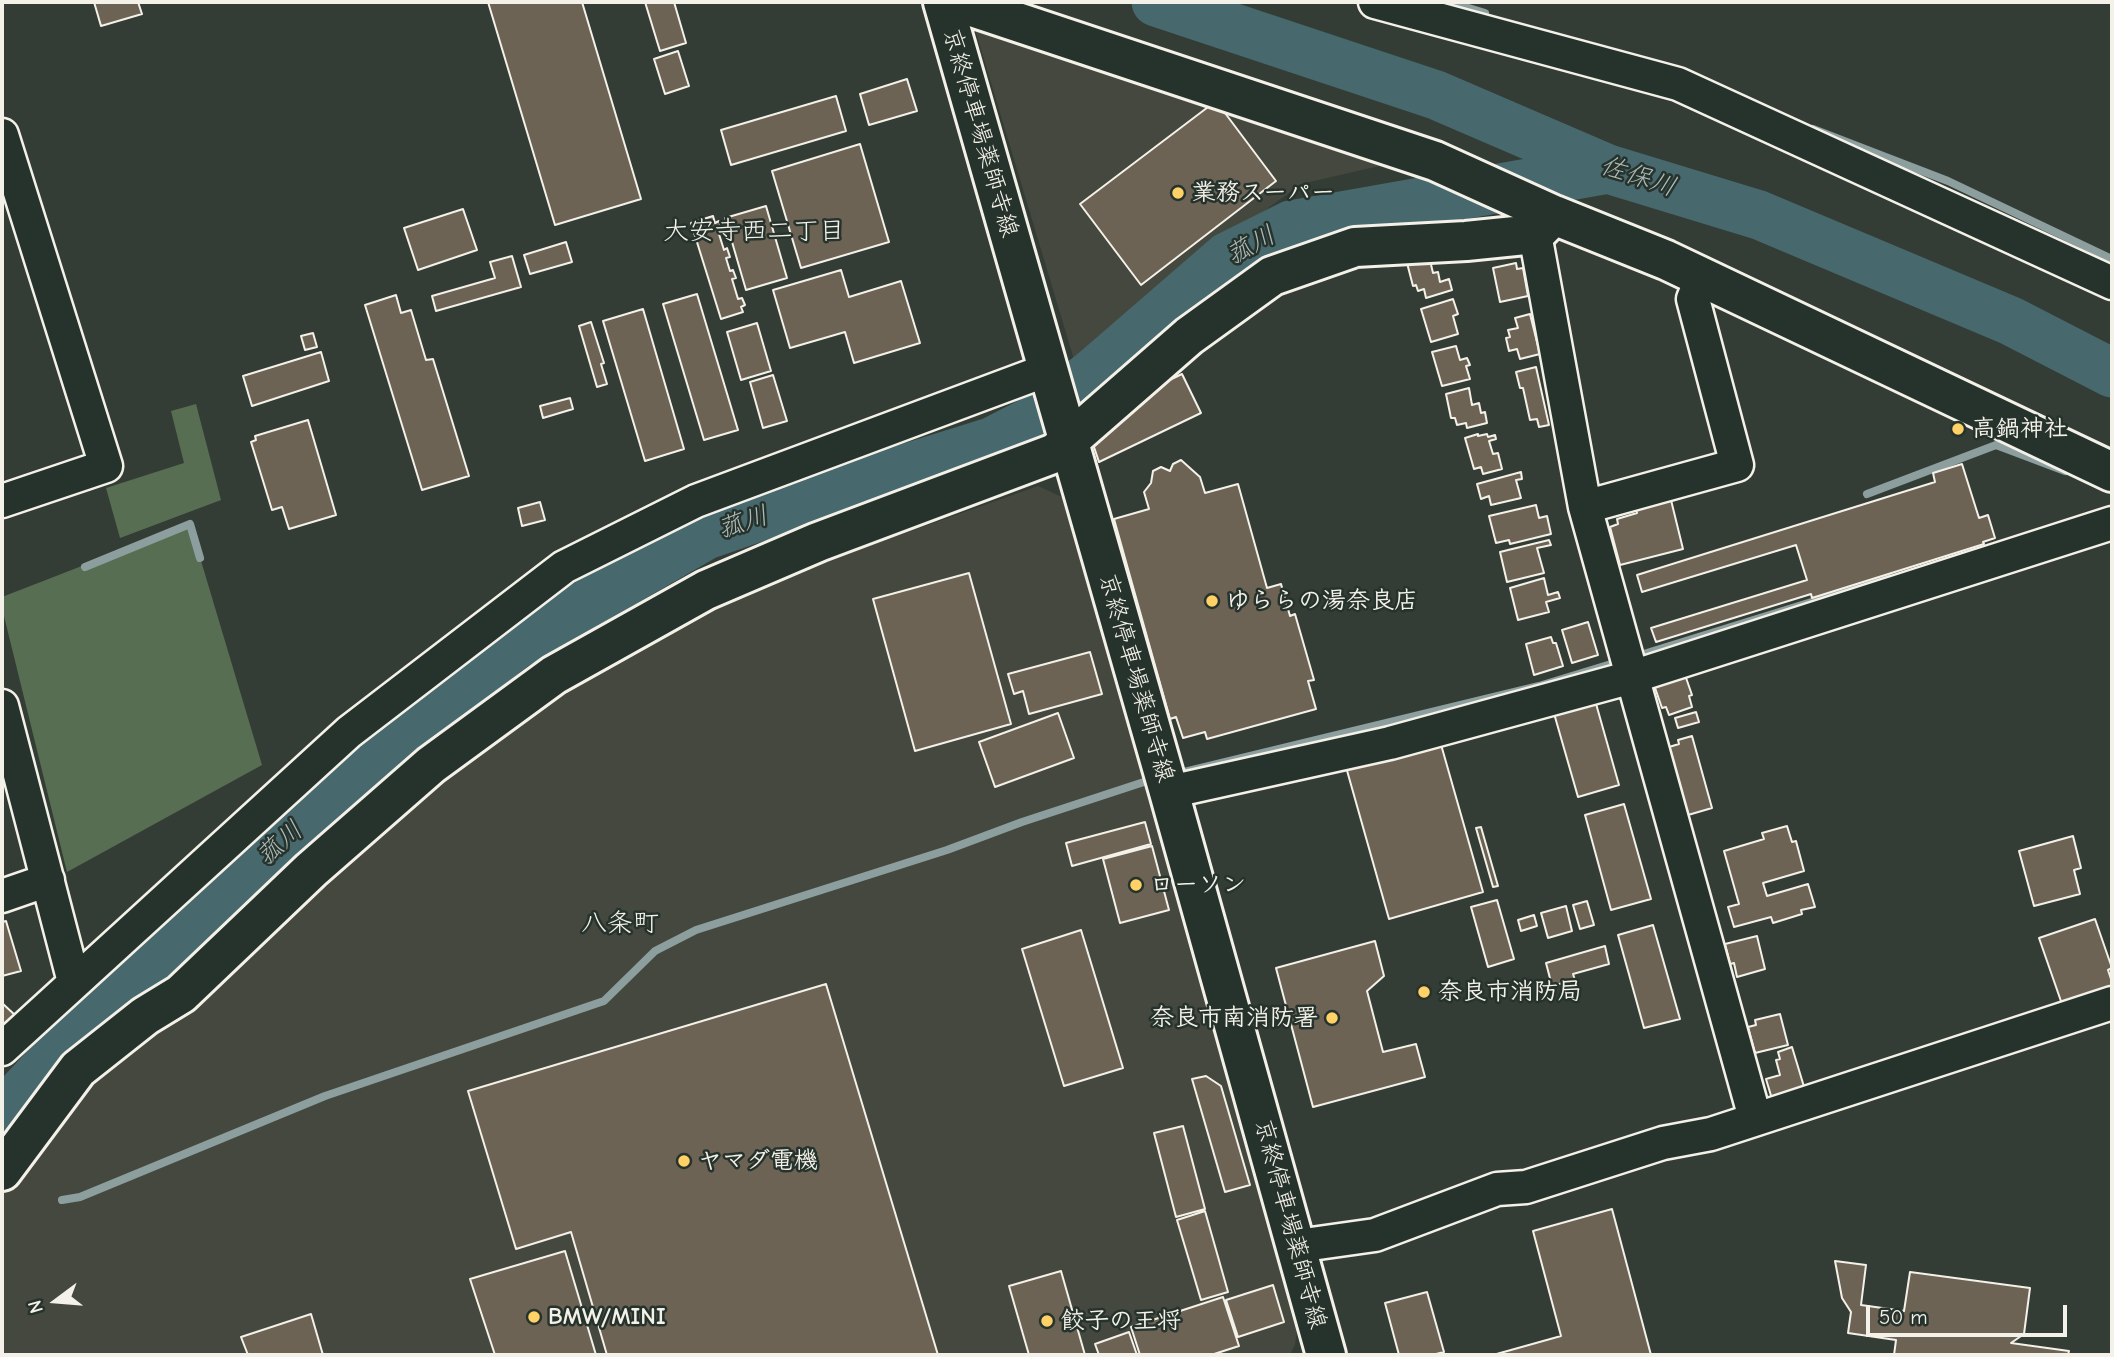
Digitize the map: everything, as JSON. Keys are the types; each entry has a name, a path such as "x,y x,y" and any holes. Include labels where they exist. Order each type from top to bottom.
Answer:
{"street":[{"name":"京終停車場薬師寺線","path":"943,2 1169,792 1326,1355"},
{"path":"957,2 1435,161 1544,225 1667,260 2112,472"},
{"path":"1375,2 1678,84 2112,283"},
{"path":"2,135 106,466 2,501"},
{"path":"2,1171 78,1069 145,1016 181,994 312,870 430,765 554,675 706,590 818,542 1055,453 1066,432 1189,336 1272,276 1355,247 1466,241 1544,225"},
{"path":"1544,225 1585,507 1755,1118"},
{"path":"1585,507 1737,465 1693,299 1702,277"},
{"path":"2,1049 349,732 564,567 696,501 1048,373"},
{"path":"1169,792 1390,743 1632,677 2112,523"},
{"path":"2,710 74,982"},
{"path":"2,896 48,880"},
{"path":"1297,1246 1375,1235 1497,1189 1526,1187 1663,1143 1711,1134 2112,1003"}],"shaded area":[{"path":"975,29 1014,35 1401,161 1301,184 1176,276 1075,363"},
{"path":"1038,486 1062,497 1149,795 1298,1324 1290,1355 2,1355 2,1186 72,1096 417,800 608,661 739,592"}],"green space":[{"path":"196,404 221,500 120,538 106,488 184,463 171,411"},
{"path":"190,524 262,765 67,872 2,608 2,597"}],"building":[{"path":"94,2 138,2 142,14 101,26"},
{"path":"488,2 582,2 641,199 555,225"},
{"path":"645,2 674,2 686,43 660,51"},
{"path":"678,51 689,86 665,94 654,59"},
{"path":"907,79 917,111 869,125 860,94"},
{"path":"836,96 846,131 731,165 721,130"},
{"name":"業務スーパー","path":"1216,101 1276,181 1141,285 1080,204"},
{"path":"860,144 889,242 801,268 772,171"},
{"path":"766,206 787,278 746,290 725,218"},
{"path":"463,209 477,250 418,270 404,228"},
{"path":"713,216 715,223 719,221 722,229 718,231 724,250 727,248 730,257 726,258 730,271 733,270 736,278 732,279 738,299 742,298 745,305 741,307 743,312 721,319 691,223"},
{"path":"566,242 572,262 530,274 524,255"},
{"path":"512,256 521,287 436,311 432,296 495,278 490,262"},
{"path":"1429,256 1433,273 1438,272 1440,282 1449,279 1452,290 1426,298 1424,289 1418,291 1416,285 1413,286 1407,263"},
{"path":"1516,263 1517,269 1523,268 1528,296 1500,302 1493,268"},
{"path":"841,270 849,297 901,281 920,343 854,363 845,332 790,348 773,290"},
{"path":"697,294 738,430 704,440 663,304"},
{"path":"396,295 401,313 411,310 426,360 433,359 469,476 422,490 365,305"},
{"path":"1453,299 1458,314 1453,316 1458,334 1431,342 1421,309"},
{"path":"643,309 684,449 645,461 603,321"},
{"path":"1530,314 1540,354 1520,359 1517,349 1509,351 1506,338 1510,337 1508,330 1518,328 1515,318"},
{"path":"591,322 604,363 601,364 607,384 597,387 579,326"},
{"path":"757,323 771,371 741,380 727,332"},
{"path":"313,333 317,347 305,350 301,336"},
{"path":"1456,346 1460,360 1467,358 1470,365 1466,366 1470,379 1442,386 1432,352"},
{"path":"321,352 329,381 252,406 243,376"},
{"path":"1536,367 1549,425 1539,427 1537,419 1530,420 1523,388 1520,388 1516,372"},
{"path":"1182,374 1201,413 1099,462 1092,441 1138,395"},
{"path":"773,375 787,421 763,428 750,382"},
{"path":"1469,388 1472,405 1479,403 1481,413 1485,412 1487,423 1467,428 1466,423 1457,425 1455,418 1451,418 1446,394"},
{"path":"570,398 573,409 543,418 540,406"},
{"path":"308,420 336,515 289,529 282,507 272,510 251,442 256,440 255,436"},
{"path":"1487,434 1488,437 1495,435 1496,439 1489,441 1493,454 1498,453 1502,469 1483,474 1481,467 1474,469 1465,438"},
{"name":"ゆららの湯奈良店","path":"1181,460 1200,477 1205,493 1238,484 1267,588 1281,584 1290,616 1295,614 1314,680 1308,681 1316,709 1207,739 1205,732 1183,738 1176,717 1170,719 1114,519 1149,509 1144,492 1151,483 1153,471 1161,467 1170,471 1173,464"},
{"path":"1962,464 1979,518 1988,515 1995,538 1983,542 1984,544 1812,598 1811,594 1656,642 1651,628 1807,580 1796,545 1642,592 1637,575 1935,482 1933,473"},
{"path":"1521,472 1522,479 1516,480 1521,498 1491,505 1489,496 1481,499 1477,484"},
{"path":"1671,500 1683,549 1620,565 1610,527 1618,524 1617,519 1637,513 1636,509"},
{"path":"540,502 545,520 522,526 518,508"},
{"path":"1536,505 1539,518 1547,516 1551,534 1510,544 1509,540 1496,543 1489,516"},
{"path":"1549,540 1551,545 1537,548 1544,573 1507,582 1500,552"},
{"path":"969,573 1011,724 915,751 873,599"},
{"path":"1544,578 1548,595 1558,592 1560,598 1546,602 1549,612 1518,620 1510,588"},
{"path":"1588,622 1598,655 1572,663 1562,630"},
{"path":"1551,637 1553,643 1556,643 1563,666 1534,675 1526,644"},
{"path":"1090,652 1102,694 1029,714 1023,691 1014,694 1008,674"},
{"path":"1684,672 1692,695 1689,696 1692,707 1669,715 1666,707 1662,708 1653,682"},
{"path":"1593,693 1619,785 1578,797 1551,703"},
{"path":"1696,712 1699,722 1678,728 1675,718"},
{"path":"1058,713 1074,758 995,787 979,742"},
{"path":"1692,736 1712,808 1688,815 1669,747 1679,744 1678,740"},
{"path":"1440,741 1483,892 1389,919 1346,767"},
{"path":"1624,804 1651,899 1611,910 1585,815"},
{"path":"1145,822 1151,844 1072,866 1066,843"},
{"path":"1787,826 1792,842 1796,841 1804,871 1763,883 1767,896 1808,884 1815,907 1801,910 1802,914 1773,923 1771,917 1734,927 1728,907 1739,904 1724,851 1764,839 1762,833"},
{"path":"1481,827 1498,886 1493,887 1476,828"},
{"path":"2073,836 2081,868 2074,870 2080,894 2034,906 2019,851"},
{"name":"ローソン","path":"1152,846 1169,910 1120,923 1103,859"},
{"path":"1497,900 1514,959 1488,967 1471,907"},
{"path":"1587,901 1594,925 1580,929 1573,905"},
{"path":"1566,906 1572,931 1548,938 1541,913"},
{"path":"1534,915 1537,926 1521,931 1518,920"},
{"path":"2095,919 2112,968 2108,970 2112,991 2063,1007 2039,938"},
{"path":"6,921 21,971 2,976 2,922"},
{"path":"1653,925 1680,1019 1644,1028 1618,935"},
{"path":"1081,930 1123,1068 1064,1086 1022,949"},
{"path":"1757,936 1765,969 1737,977 1734,963 1730,964 1725,944"},
{"name":"奈良市南消防署","path":"1375,941 1384,976 1367,991 1383,1052 1416,1044 1425,1077 1313,1107 1276,968"},
{"path":"1605,946 1609,964 1573,974 1575,980 1552,986 1546,963"},
{"name":"ヤマダ電機","path":"826,984 938,1355 607,1355 571,1232 516,1249 468,1091"},
{"path":"2,1003 16,1016 2,1031"},
{"path":"1780,1014 1788,1045 1755,1053 1748,1027 1756,1025 1755,1020"},
{"path":"1792,1047 1805,1090 1772,1099 1766,1079 1780,1075 1776,1060 1780,1059 1778,1052"},
{"path":"1206,1076 1221,1086 1250,1185 1225,1192 1192,1079"},
{"path":"1183,1126 1205,1209 1176,1217 1154,1133"},
{"path":"1612,1209 1651,1355 1493,1355 1561,1336 1533,1231"},
{"path":"1205,1211 1228,1292 1201,1300 1177,1220"},
{"name":"BMW/MINI","path":"565,1251 596,1355 495,1355 470,1279"},
{"path":"1835,1261 1866,1265 1861,1305 1904,1311 1910,1272 2030,1288 2024,1334 2011,1343 2069,1351 2068,1355 1894,1355 1896,1340 1848,1333 1851,1312 1842,1298"},
{"name":"餃子の王将","path":"1061,1271 1085,1355 1029,1355 1009,1286"},
{"path":"1273,1285 1284,1322 1238,1337 1226,1300"},
{"path":"1427,1292 1444,1352 1432,1355 1399,1355 1385,1303"},
{"path":"1223,1297 1239,1346 1211,1355 1140,1355 1131,1327"},
{"path":"311,1314 323,1355 248,1355 241,1337"},
{"path":"1129,1332 1137,1355 1099,1355 1095,1344"}],"waterway":[{"name":"佐保川","path":"1156,2 1436,95 1608,169 1759,215 2011,321 2112,373"},
{"path":"1449,2 1485,13"},
{"path":"1813,129 1948,181 2112,259"},
{"name":"菰川","path":"2,1114 115,993 205,916 411,727 514,646 706,535 827,493 991,442 1034,420 1093,373 1227,257 1291,225 1608,169"},
{"path":"1867,494 1996,445 2065,471"},
{"path":"85,567 190,524 200,558"},
{"path":"1634,657 1889,578"},
{"path":"1176,774 1539,686 1621,661"},
{"path":"62,1200 80,1197 325,1096 604,1001 655,951 696,930 947,850 1153,779"}],"place":[{"name":"業務スーパー","path":"1178,193"},
{"name":"高鍋神社","path":"1958,429"},
{"name":"ゆららの湯奈良店","path":"1212,601"},
{"name":"ローソン","path":"1136,885"},
{"name":"奈良市消防局","path":"1424,992"},
{"name":"奈良市南消防署","path":"1332,1018"},
{"name":"ヤマダ電機","path":"684,1161"},
{"name":"BMW/MINI","path":"534,1317"},
{"name":"餃子の王将","path":"1047,1321"}],"district":[{"name":"大安寺西二丁目","path":"754,232"},
{"name":"八条町","path":"620,924"}]}
